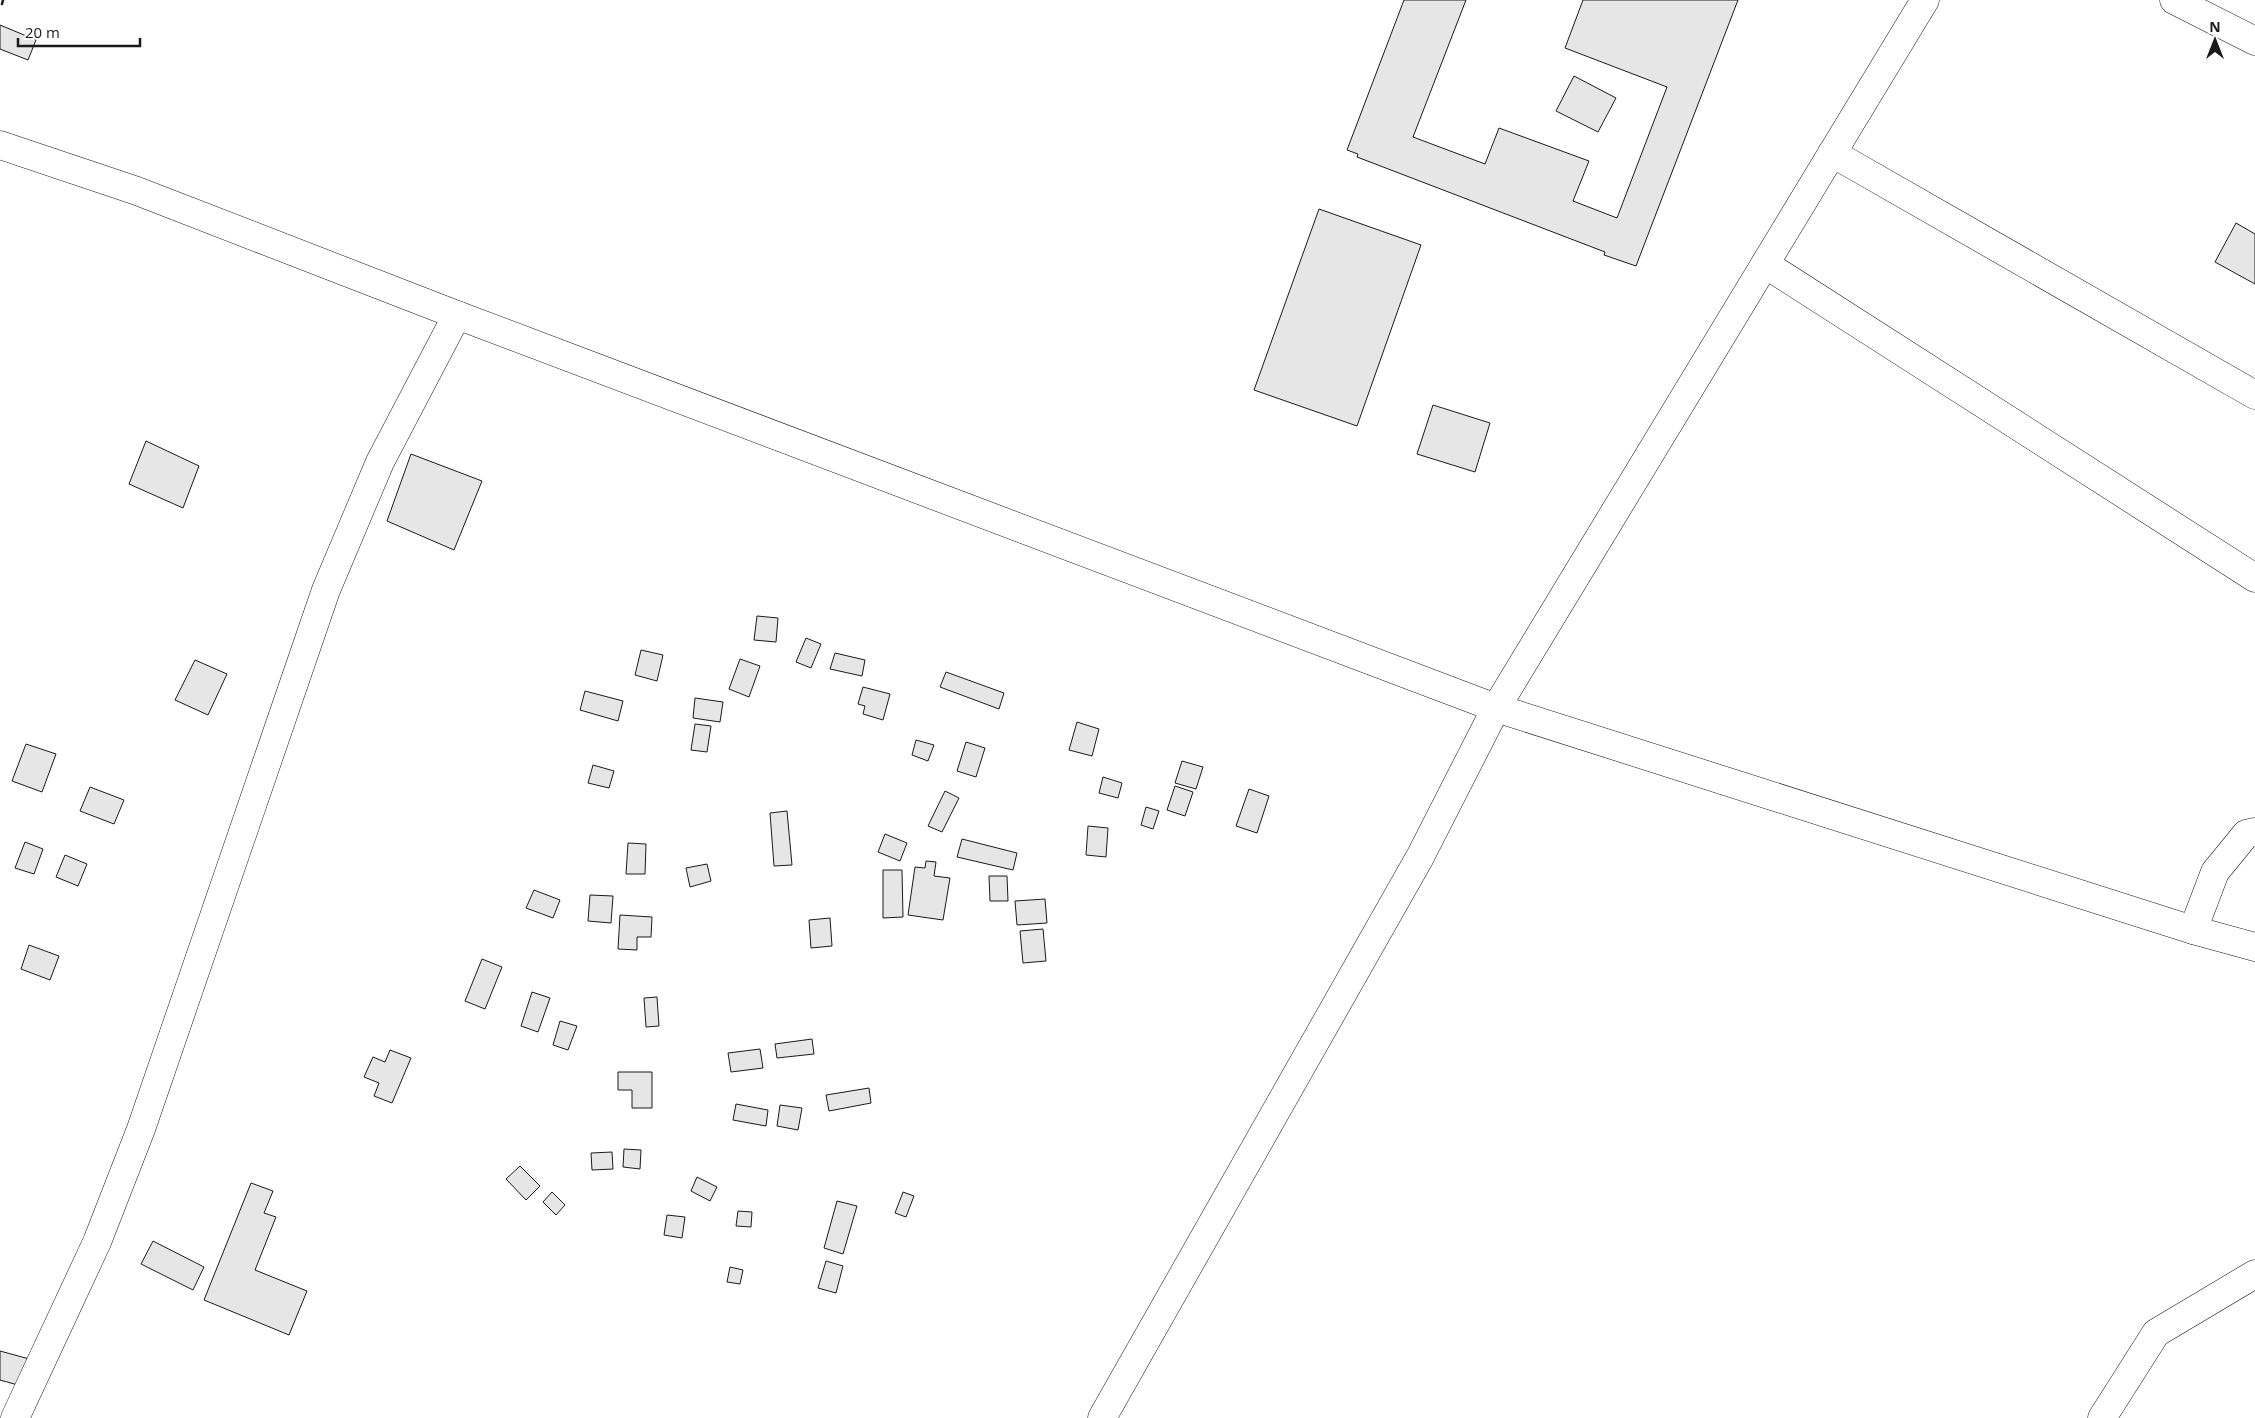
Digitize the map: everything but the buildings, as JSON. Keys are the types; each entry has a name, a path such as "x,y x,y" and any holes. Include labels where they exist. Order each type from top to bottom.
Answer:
{"street":[{"path":"1102,1418 1420,858 1496,708 1925,0"},
{"path":"2174,0 2255,41"},
{"path":"0,145 137,191 457,315 1496,708 2193,930 2255,947"},
{"path":"1832,153 2255,395"},
{"path":"1764,264 2255,578"},
{"path":"15,1418 97,1242 141,1129 326,590 380,462 457,315"},
{"path":"2193,930 2215,872 2246,834 2255,832"},
{"path":"2102,1418 2156,1333 2255,1274"}],"wall":[{"path":"2,4 3,0"}]}
